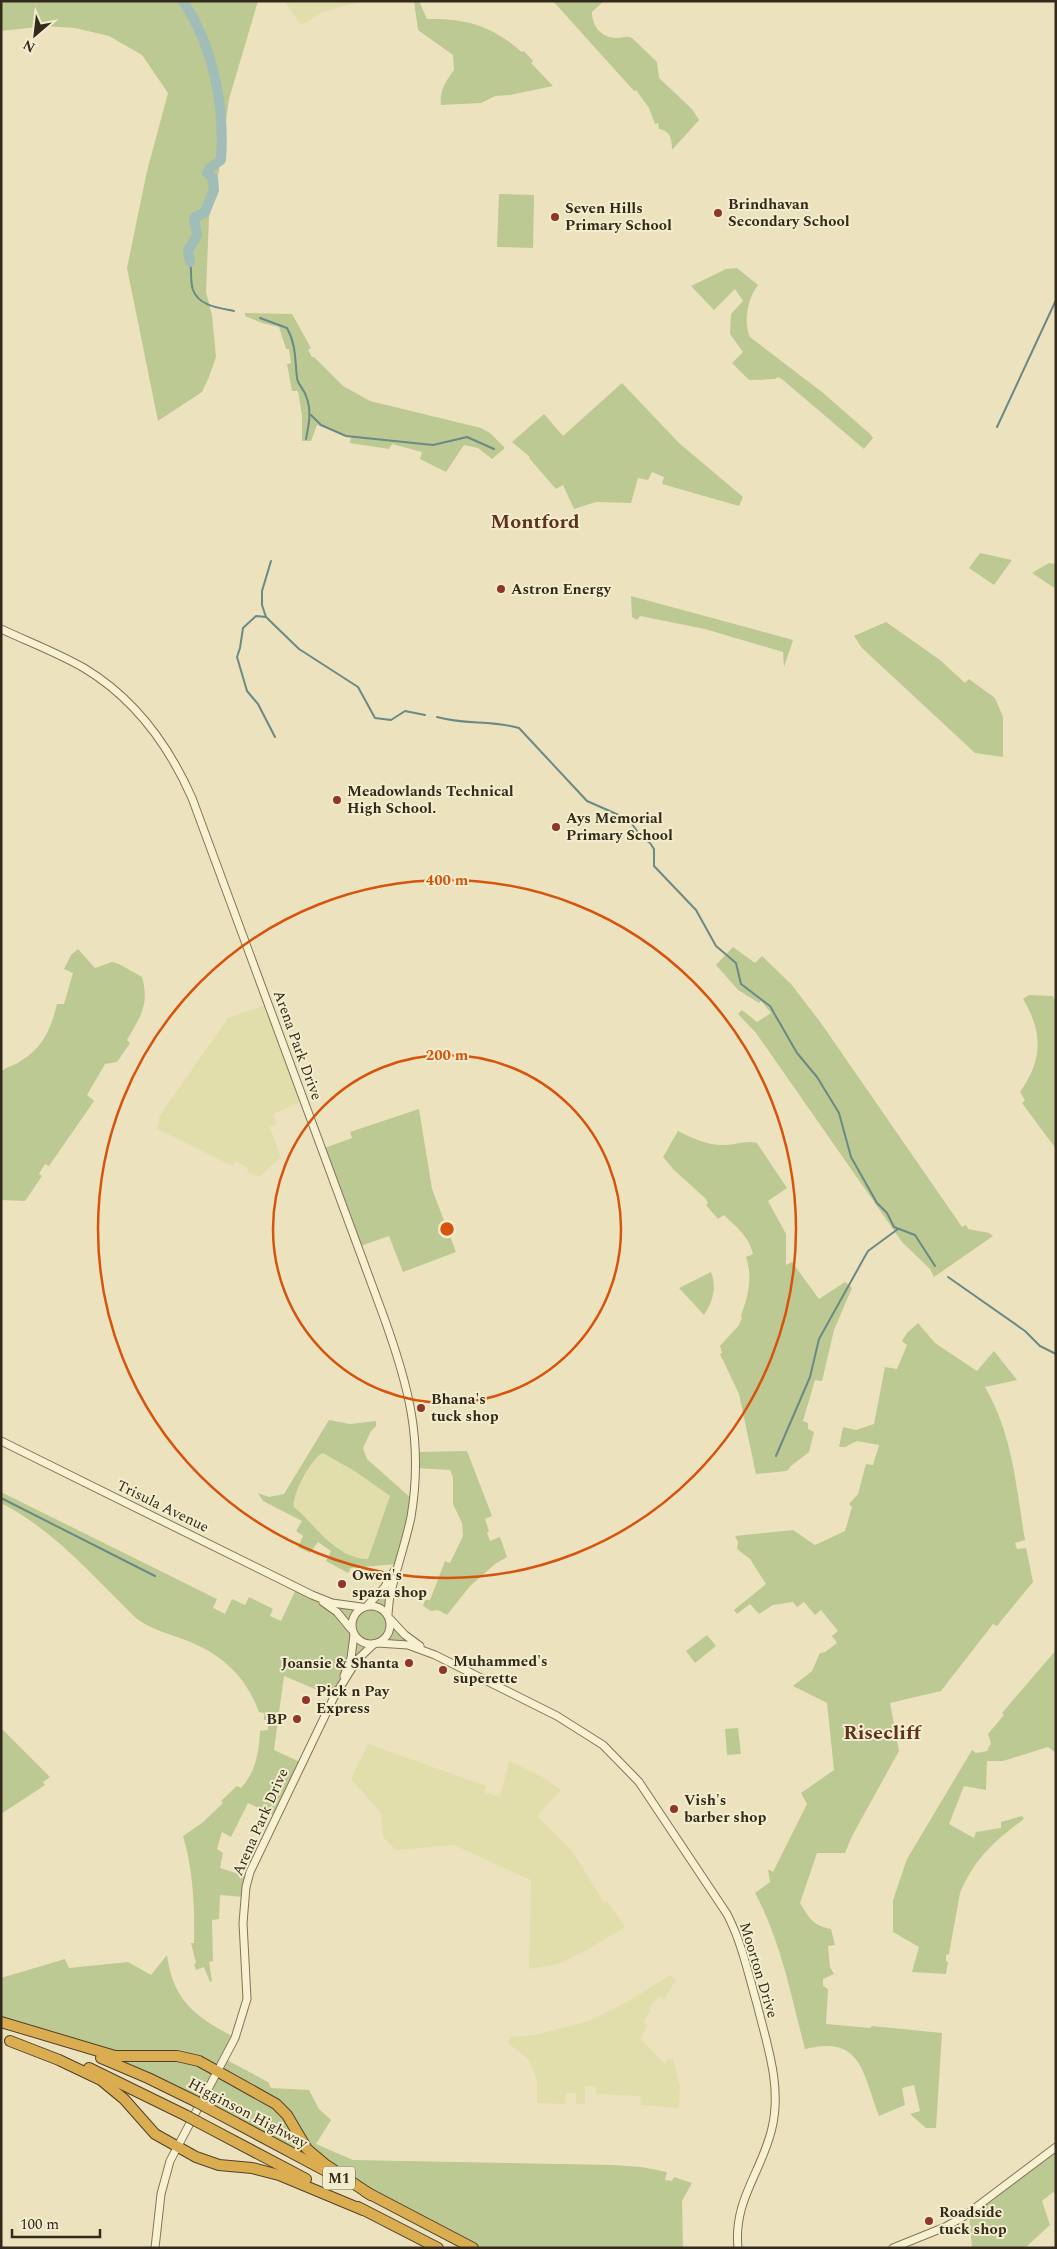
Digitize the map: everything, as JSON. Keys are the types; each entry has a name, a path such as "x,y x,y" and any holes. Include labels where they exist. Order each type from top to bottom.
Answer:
{"highway":[{"path":"1,2022 105,2054 131,2057 184,2057 199,2060 276,2104 287,2115 307,2149 326,2165 371,2195"},
{"name":"Higginson Highway","path":"1,2022 114,2063 196,2109 371,2195 473,2248"},
{"path":"6,2040 59,2060 101,2080 120,2095 155,2134 176,2148 211,2163 252,2168 280,2175 363,2210"},
{"name":"Higginson Highway","path":"6,2040 103,2073 196,2109"},
{"name":"Higginson Highway","path":"196,2109 198,2122 438,2248"}],"street":[{"name":"Arena Park Drive","path":"1,629 62,656 86,670 128,703 162,742 182,774 402,1367 413,1419 416,1457 412,1509 392,1588 388,1635 357,1660 337,1692"},
{"name":"Trisula Avenue","path":"1,1441 312,1595 332,1603 365,1606"},
{"name":"Arena Park Drive","path":"155,2248 160,2194 176,2148 237,2032 247,1999 243,1923 246,1887 250,1872 337,1692 350,1658 354,1633 353,1617 384,1588 401,1557"},
{"name":"Trisula Avenue","path":"312,1595 337,1612 354,1633"},
{"path":"365,1606 378,1606 389,1617"},
{"name":"Moorton Drive","path":"389,1617 411,1640 435,1656"},
{"path":"354,1633 363,1642 376,1644"},
{"name":"Moorton Drive","path":"376,1644 408,1645 435,1656 557,1716 605,1748 639,1782 720,1903 735,1930 745,1959 771,2058 775,2099 774,2116 768,2142 745,2193 740,2211 737,2232 738,2248"},
{"path":"893,2248 963,2217 1056,2146"}],"shaded area":[{"path":"284,1 363,1 323,12 301,25"},
{"path":"268,1004 303,1101 273,1114 277,1124 270,1127 281,1157 259,1177 247,1172 248,1168 236,1161 233,1166 157,1129 160,1115 228,1018"},
{"path":"323,1453 356,1472 390,1496 368,1559 354,1557 338,1549 294,1507 293,1500 299,1486 315,1459"},
{"path":"368,1744 486,1786 484,1792 500,1797 509,1761 541,1776 561,1790 537,1816 572,1851 604,1902 607,1901 625,1927 592,1947 558,1964 529,1969 531,1880 454,1845 396,1850 383,1837 381,1813 351,1779"},
{"path":"670,1975 676,1980 664,1999 659,1996 649,2008 651,2010 643,2022 648,2025 640,2038 665,2064 669,2059 673,2059 680,2086 679,2108 641,2105 640,2096 596,2094 596,2086 585,2086 585,2104 576,2104 576,2093 566,2093 565,2104 537,2103 537,2081 533,2069 527,2058 508,2043 510,2037 535,2035 589,2021 629,2001"}],"green space":[{"path":"1,1 258,1 229,99 219,171 209,218 206,292 212,315 216,357 202,392 158,421 127,268 147,171 168,93 142,55 109,36 75,28 45,26 1,31"},
{"path":"414,1 419,1 427,19 467,22 478,25 500,36 522,52 524,51 533,61 531,63 553,86 510,95 495,96 481,103 441,105 442,91 454,70 453,55 418,30"},
{"path":"553,1 604,1 592,12 595,26 598,30 610,37 632,38 657,62 659,78 692,109 699,120 672,150 670,136 659,129 658,123 655,124 649,108 636,90 634,91"},
{"path":"499,194 534,195 533,248 497,247"},
{"path":"737,268 758,285 749,303 747,325 750,337 822,392 870,434 873,438 864,449 783,380 778,377 775,379 749,380 732,363 743,352 730,334 731,314 743,301 735,289 714,310 691,286 726,269"},
{"path":"245,313 292,314 311,348 308,350 312,357 343,386 370,401 481,428 490,433 505,448 492,459 478,448 464,445 446,472 420,459 422,452 392,444 389,449 350,443 351,437 317,425 311,441 302,441 302,416 298,391 292,391 287,364 291,363 289,349 286,349 279,327 245,316"},
{"path":"622,383 679,443 743,497 739,506 662,484 664,477 652,472 648,480 638,478 631,503 596,502 574,509 563,485 556,489 530,457 512,442 544,414 563,436"},
{"path":"980,553 1012,560 994,585 969,568"},
{"path":"1049,563 1056,564 1056,589 1032,573"},
{"path":"631,596 793,640 784,667 783,652 705,629 640,616 637,620 632,617"},
{"path":"886,622 940,660 965,683 969,679 995,698 1003,717 1003,757 975,753 862,648 854,636"},
{"path":"733,947 755,963 762,956 791,984 821,1023 962,1227 966,1225 968,1229 989,1233 993,1236 934,1277 930,1269 902,1242 756,1033 738,1014 742,1010 757,1022 771,1013 761,1001 759,1003 738,990 716,965"},
{"path":"78,949 95,968 112,962 142,977 145,995 142,1010 127,1040 130,1043 117,1062 105,1064 87,1095 94,1101 49,1166 45,1164 39,1174 42,1176 25,1201 1,1200 1,1072 29,1055 46,1036 57,1004 64,1004 73,973 64,969 71,955"},
{"path":"1029,995 1053,996 1056,1002 1056,1149 1022,1103 1025,1100 1020,1092 1033,1069 1038,1046 1034,1023 1023,999"},
{"path":"419,1109 432,1189 456,1252 403,1272 389,1236 358,1247 322,1149 352,1138 350,1132"},
{"path":"678,1131 712,1144 757,1143 787,1188 768,1201 786,1234 786,1265 792,1262 819,1299 845,1282 852,1288 834,1330 822,1381 815,1380 803,1421 808,1423 808,1429 814,1432 809,1452 787,1471 756,1474 739,1394 720,1354 722,1353 720,1346 739,1325 742,1318 748,1294 749,1280 746,1257 753,1254 745,1237 737,1228 724,1215 718,1219 706,1205 708,1203 705,1198 674,1170 663,1157"},
{"path":"711,1272 714,1289 710,1305 704,1315 679,1288"},
{"path":"918,1323 935,1343 977,1371 994,1351 1017,1380 985,1387 1002,1424 1008,1443 1025,1540 1015,1543 1017,1549 1026,1548 1033,1582 997,1626 993,1624 941,1691 890,1703 899,1751 852,1836 845,1853 817,1853 800,1903 815,1923 831,1929 835,1945 828,1946 830,1967 834,1974 823,1979 823,1986 828,1989 826,2024 870,2028 872,2026 942,2033 936,2128 926,2128 910,2114 920,2111 914,2085 902,2088 905,2105 879,2116 863,2072 849,2052 838,2047 824,2046 805,2049 779,1949 755,1893 770,1882 768,1869 773,1872 807,1804 801,1793 834,1770 827,1703 793,1686 812,1671 820,1653 825,1652 837,1643 832,1636 838,1631 821,1610 815,1615 804,1602 797,1607 793,1602 773,1605 759,1614 750,1604 737,1614 734,1610 766,1584 750,1559 737,1549 738,1542 735,1536 793,1530 815,1545 845,1531 852,1507 849,1504 858,1494 866,1464 873,1465 879,1445 857,1441 845,1447 839,1447 843,1427 856,1430 874,1424 885,1367 897,1369 907,1345 902,1341 907,1333"},
{"path":"329,1420 350,1424 376,1421 376,1426 371,1431 363,1448 367,1459 412,1499 388,1613 411,1640 408,1645 378,1643 363,1652 334,1697 284,1676 274,1750 300,1762 275,1816 248,1803 231,1837 222,1832 217,1849 223,1853 220,1868 248,1877 244,1897 220,1895 219,1919 212,1920 213,1961 209,1962 212,1981 210,1982 204,1967 196,1970 194,1964 196,1963 191,1943 194,1943 193,1889 183,1836 202,1823 223,1803 221,1801 237,1786 241,1788 246,1782 256,1761 260,1731 268,1730 268,1720 264,1720 264,1713 259,1712 254,1699 240,1678 222,1660 201,1647 155,1629 136,1618 56,1540 1,1503 1,1492 217,1599 213,1608 225,1614 232,1599 245,1605 249,1597 273,1609 270,1616 281,1621 297,1587 313,1595 362,1606 373,1599 397,1564 351,1568 348,1573 326,1561 331,1551 318,1542 310,1553 298,1547 303,1536 296,1531 302,1521 263,1501 258,1493 269,1497 284,1494","holes":["323,1453 356,1472 390,1496 368,1559 356,1557 336,1547 294,1507 296,1494 303,1477 313,1462"]},
{"path":"467,1451 492,1516 485,1519 490,1541 500,1537 507,1557 495,1564 470,1586 447,1615 438,1610 431,1611 423,1606 425,1600 430,1600 445,1561 450,1563 463,1536 462,1523 453,1504 453,1477 450,1470 415,1468 415,1452"},
{"path":"707,1635 716,1646 695,1663 686,1651"},
{"path":"1056,1650 1056,1753 1048,1747 1003,1761 987,1761 986,1790 964,1786 949,1824 974,1838 976,1832 1001,1828 1001,1822 1022,1816 1024,1819 986,1851 966,1881 960,1893 949,1954 946,1955 946,1961 948,1962 946,1974 912,1972 919,1947 893,1932 893,1900 907,1859 972,1750 976,1753 987,1751 991,1743 988,1734 1004,1715 1002,1713"},
{"path":"1,1728 50,1777 43,1782 45,1785 1,1814"},
{"path":"738,1728 741,1754 727,1755 725,1729"},
{"path":"167,1955 175,1984 188,2006 208,2022 234,2037 223,2058 268,2082 271,2088 309,2090 319,2109 331,2120 316,2144 353,2160 612,2165 641,2167 667,2172 665,2180 672,2181 674,2177 692,2183 682,2201 683,2248 474,2248 148,2077 83,2050 1,2021 1,1978 65,1959 69,1968 128,1962 151,1975"},
{"path":"1056,2147 1056,2195 1053,2192 1042,2201 1050,2225 1025,2248 972,2248 969,2213"}],"waterway":[{"path":"183,1 202,37 215,77 219,98 222,140 221,160 210,168 207,173 213,178 214,190 205,212 194,218 197,235 188,251 190,262"},
{"path":"190,262 192,287 200,300 222,309 234,311"},
{"path":"997,427 1056,300"},
{"path":"260,318 287,328 290,334 295,352 298,380 309,407 306,439"},
{"path":"311,415 321,425 346,436 433,445 467,437 494,449"},
{"path":"271,561 262,591 262,605 266,617 299,649 358,687 375,718 391,720 405,711 425,715"},
{"path":"266,617 256,616 243,628 237,657 247,691 258,704 275,737"},
{"path":"437,717 519,728 587,801 621,816 632,824 642,838 650,843 654,849 654,866 696,910 716,946 736,963 741,984 770,1006 797,1053 817,1077 839,1113 851,1157 877,1203 887,1213 894,1227 915,1235 935,1266"},
{"path":"776,1456 810,1377 819,1339 868,1251 898,1229"},
{"path":"948,1277 1025,1331 1040,1346 1056,1354"},
{"path":"1,1498 155,1576"}],"place":[{"name":"Brindhavan Secondary School","path":"718,213"},
{"name":"Seven Hills Primary School","path":"555,217"},
{"name":"Astron Energy","path":"501,589"},
{"name":"Meadowlands Technical High School.","path":"337,800"},
{"name":"Ays Memorial Primary School","path":"556,827"},
{"name":"Bhana's tuck shop","path":"421,1408"},
{"name":"Owen's spaza shop","path":"342,1584"},
{"name":"Joansie & Shanta","path":"409,1663"},
{"name":"Muhammed's superette","path":"443,1670"},
{"name":"Pick n Pay Express","path":"306,1700"},
{"name":"BP","path":"297,1719"},
{"name":"Vish's barber shop","path":"674,1809"},
{"name":"Roadside tuck shop","path":"929,2221"}],"district":[{"name":"Montford","path":"535,521"},
{"name":"Risecliff","path":"882,1732"}]}
